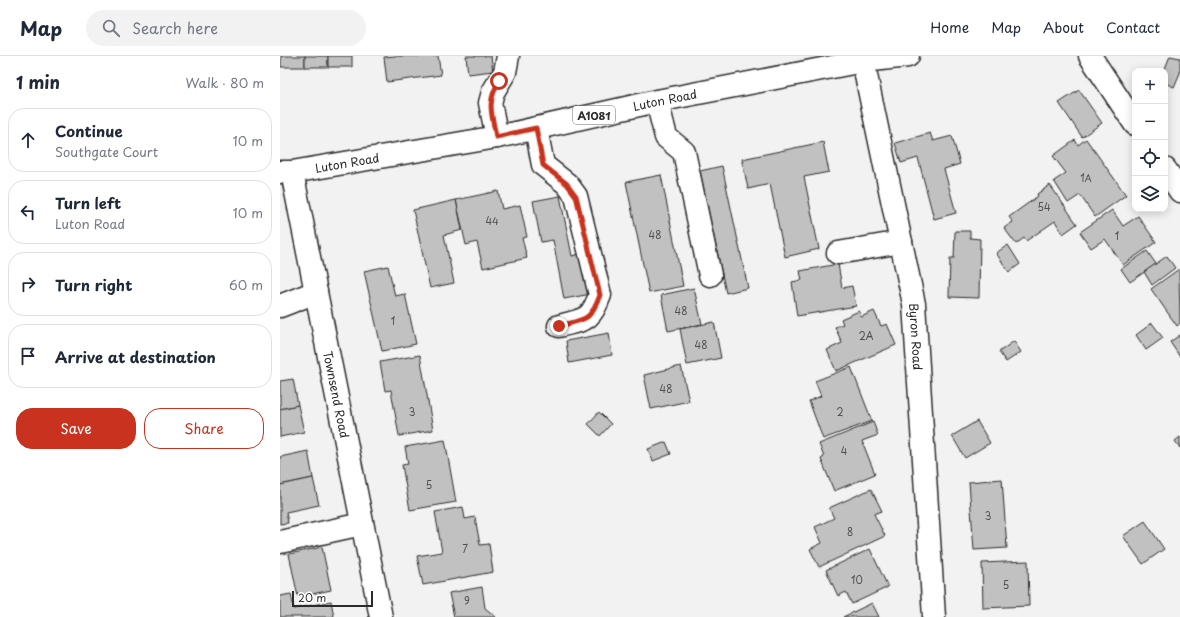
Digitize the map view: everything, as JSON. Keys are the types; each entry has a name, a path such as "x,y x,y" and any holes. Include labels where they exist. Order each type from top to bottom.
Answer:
{"street":[{"path":"496,137 490,103 493,92 505,72 508,56"},
{"path":"1090,56 1132,119"},
{"name":"Luton Road","path":"286,172 496,137 657,101 863,61 899,57"},
{"name":"Byron Road","path":"863,61 914,304 934,617"},
{"path":"657,101 666,137 684,152 710,275"},
{"path":"536,128 543,165 567,184 576,196 600,295 594,311 586,319 559,326"},
{"name":"Townsend Road","path":"286,172 316,292 381,617"},
{"path":"1168,173 1180,191"},
{"path":"838,253 901,242"},
{"path":"280,306 316,292"},
{"path":"280,542 362,524"}],"building":[{"path":"281,56 305,56 305,67 281,67"},
{"path":"305,56 328,56 328,67 305,67"},
{"path":"328,56 352,56 352,67 328,67"},
{"path":"438,56 441,75 387,82 384,57"},
{"path":"466,56 491,56 493,71 468,74"},
{"path":"1170,56 1180,58 1180,73 1174,87 1168,84 1168,68 1165,68"},
{"path":"1079,90 1102,123 1082,137 1059,103"},
{"path":"930,133 933,141 952,136 960,164 944,169 956,213 934,219 918,158 901,163 895,143"},
{"path":"1086,139 1126,195 1095,217 1080,195 1068,203 1054,181 1066,173 1053,156 1075,140 1078,145"},
{"path":"823,142 829,172 804,177 819,249 785,257 770,184 748,189 742,159"},
{"path":"722,166 748,288 726,293 700,171"},
{"path":"661,175 683,286 649,293 626,182"},
{"path":"1050,185 1077,224 1063,234 1055,221 1026,241 1024,238 1016,244 1004,228 1013,222 1009,217 1038,196 1037,194"},
{"path":"498,191 502,209 520,205 527,237 522,238 527,258 483,268 477,242 466,245 456,200"},
{"path":"560,196 572,256 583,253 591,294 564,299 553,240 541,242 533,201"},
{"path":"456,200 462,230 444,235 454,283 430,288 413,210"},
{"path":"1112,210 1123,226 1138,216 1156,242 1123,265 1105,239 1091,248 1080,232"},
{"path":"955,231 970,231 970,238 980,239 979,298 949,297 950,258 954,258"},
{"path":"1008,245 1020,264 1009,272 996,253"},
{"path":"1147,251 1156,264 1130,282 1121,269"},
{"path":"1167,256 1175,268 1152,285 1144,272"},
{"path":"838,264 842,288 852,286 856,306 797,316 792,282 802,280 800,271"},
{"path":"388,266 395,296 405,294 416,344 382,351 364,271"},
{"path":"1179,269 1180,323 1177,326 1151,289"},
{"path":"694,288 702,324 668,331 661,295"},
{"path":"859,311 861,317 874,311 881,326 887,324 896,345 836,371 827,350 842,343 835,327 843,324 841,319"},
{"path":"714,322 721,358 687,365 680,329"},
{"path":"1152,323 1163,338 1146,350 1136,335"},
{"path":"609,333 612,355 569,363 566,341"},
{"path":"1180,335 1180,357 1170,342"},
{"path":"1014,341 1021,352 1006,362 999,352"},
{"path":"420,355 433,430 399,436 391,390 385,391 380,362"},
{"path":"681,366 689,401 651,409 644,375"},
{"path":"851,367 872,421 823,439 809,401 821,396 815,381"},
{"path":"293,379 298,405 280,409 280,381"},
{"path":"298,405 304,432 280,437 280,409"},
{"path":"599,412 611,424 600,436 588,424"},
{"path":"977,421 990,443 965,458 952,436"},
{"path":"873,422 878,435 862,441 875,474 834,491 821,459 824,457 819,444"},
{"path":"1180,437 1180,448 1175,441"},
{"path":"445,440 456,502 410,510 402,465 408,464 405,447"},
{"path":"666,442 671,454 653,461 648,449"},
{"path":"308,451 313,478 280,485 280,457"},
{"path":"313,478 319,505 286,512 288,523 280,524 280,485"},
{"path":"1002,479 1007,548 974,550 969,482"},
{"path":"871,489 882,511 874,514 885,536 819,567 810,549 822,543 815,527 834,518 829,508"},
{"path":"463,507 465,519 475,517 480,545 489,544 493,572 423,585 417,556 442,552 435,512"},
{"path":"1145,521 1164,549 1143,564 1123,536"},
{"path":"322,547 331,590 298,597 289,554"},
{"path":"870,549 888,587 852,604 846,592 838,596 826,570"},
{"path":"1028,561 1029,606 983,608 982,563"},
{"path":"482,587 485,608 496,617 454,617 449,593"},
{"path":"291,594 294,609 331,601 334,617 280,617 280,596"},
{"path":"872,603 879,617 843,617"}],"route":[{"path":"499,81 493,92 490,103 496,137 536,128 543,165 567,184 576,196 600,295 594,311 586,319 559,326"}]}
